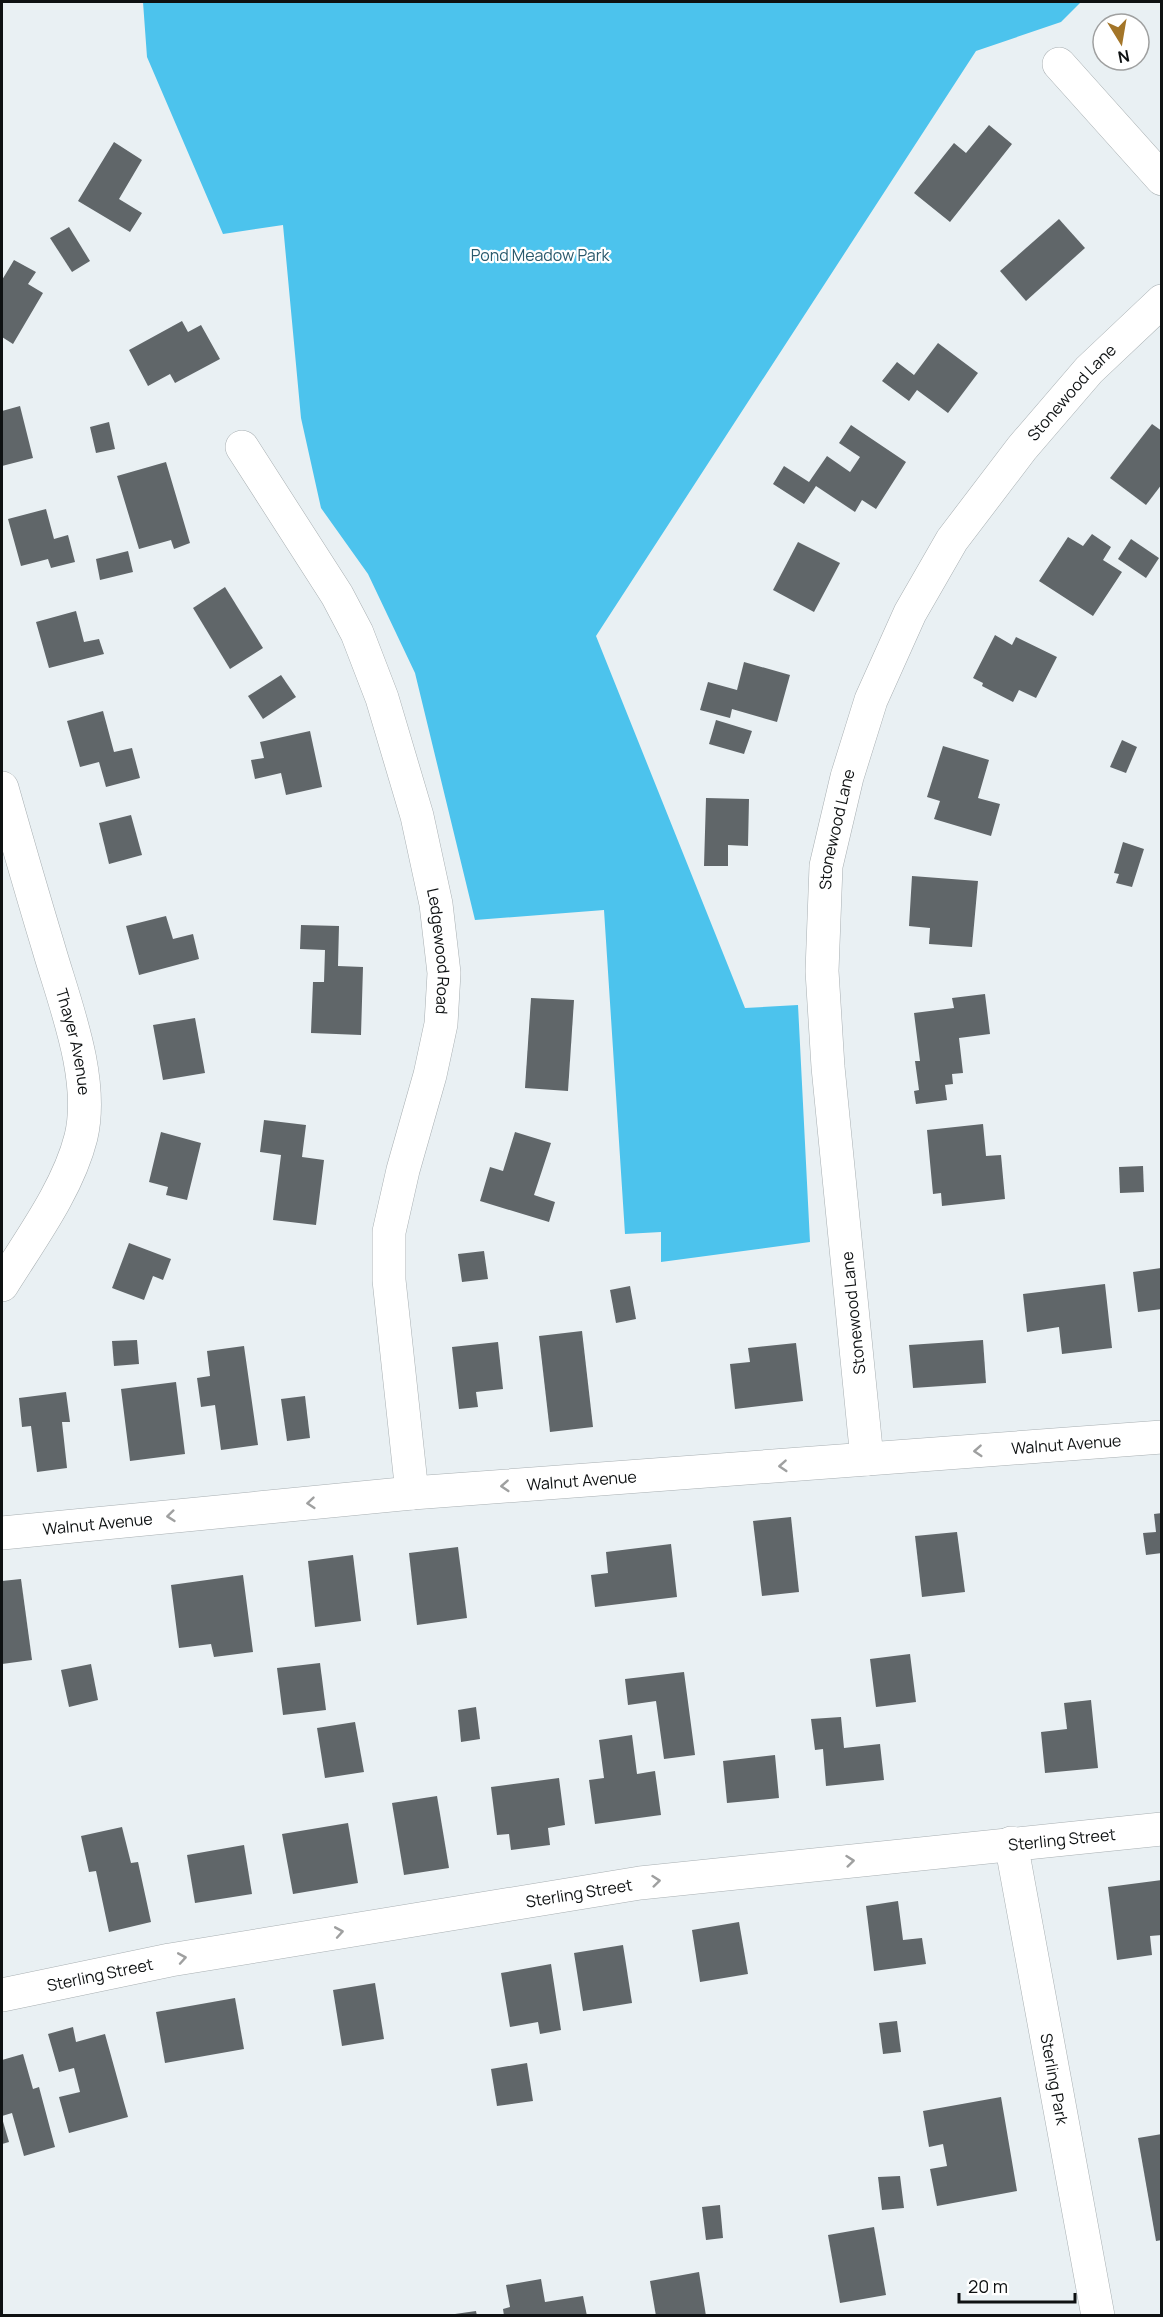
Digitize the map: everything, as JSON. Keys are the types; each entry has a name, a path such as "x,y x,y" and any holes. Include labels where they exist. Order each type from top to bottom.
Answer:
{"street":[{"path":"1059,64 1161,179"},
{"name":"Stonewood Lane","path":"867,1459 828,1067 822,970 826,866 848,777 872,700 910,613 952,540 1022,448 1089,370 1161,301"},
{"name":"Ledgewood Road","path":"242,447 337,595 357,633 382,698 417,816 436,904 444,973 441,1024 389,1232 389,1280 412,1493"},
{"name":"Thayer Avenue","path":"2,788 69,1017 80,1065 84,1101 81,1137 66,1175 49,1210 2,1285"},
{"name":"Walnut Avenue","path":"2,1533 412,1493 1161,1437"},
{"name":"Sterling Street","path":"2,1995 192,1957 640,1883 1161,1830"},
{"name":"Sterling Park","path":"1011,1844 1098,2316"}],"green space":[{"name":"Pond Meadow Park","path":"143,2 1081,2 1061,22 976,51 596,636 745,1008 798,1005 810,1242 661,1262 661,1232 625,1234 604,910 475,920 415,673 368,574 321,508 301,418 283,225 223,234 147,57"}],"building":[{"path":"989,125 1012,144 950,222 914,193 954,143 966,153"},
{"path":"114,142 142,160 119,199 142,213 130,232 78,201"},
{"path":"1059,219 1085,248 1026,301 1000,271"},
{"path":"69,227 90,261 72,272 50,238"},
{"path":"14,260 36,272 28,284 43,293 13,344 2,337 2,280"},
{"path":"182,321 188,332 201,325 220,359 175,383 170,374 148,386 129,350"},
{"path":"938,343 978,373 948,413 917,390 909,401 882,381 897,362 914,375"},
{"path":"20,406 33,458 2,466 2,411"},
{"path":"109,422 115,449 96,453 90,427"},
{"path":"1152,424 1162,431 1162,484 1146,505 1110,478"},
{"path":"851,425 906,462 876,509 862,500 855,512 816,486 804,504 773,484 784,466 809,482 827,456 850,472 860,457 839,443"},
{"path":"166,462 190,543 174,549 171,540 139,549 117,476"},
{"path":"46,509 54,539 68,535 75,562 51,568 48,559 21,566 8,519"},
{"path":"1092,534 1111,547 1103,560 1122,572 1093,616 1039,581 1068,537 1083,546"},
{"path":"1131,539 1159,558 1146,578 1118,559"},
{"path":"798,542 840,563 814,612 773,590"},
{"path":"128,551 133,572 100,580 96,559"},
{"path":"225,587 263,648 230,669 193,608"},
{"path":"76,611 84,642 99,639 104,654 49,668 36,622"},
{"path":"995,635 1012,645 1016,637 1057,657 1036,698 1019,690 1013,702 982,686 983,683 973,678"},
{"path":"744,662 790,675 777,722 732,709 730,718 700,710 708,682 737,690"},
{"path":"281,675 296,697 263,719 248,696"},
{"path":"103,711 114,752 132,748 140,778 106,787 99,762 80,767 67,721"},
{"path":"716,720 752,731 744,754 709,744"},
{"path":"310,731 322,787 286,795 281,773 255,779 251,760 264,758 260,742"},
{"path":"1122,740 1137,747 1126,773 1110,767"},
{"path":"943,746 989,760 978,798 1000,804 991,836 934,819 940,801 927,797"},
{"path":"706,798 749,799 748,846 728,845 728,866 704,866"},
{"path":"131,815 142,855 109,864 99,823"},
{"path":"1123,842 1144,849 1132,887 1116,883 1119,874 1114,873"},
{"path":"912,876 978,881 972,947 929,944 930,928 909,926"},
{"path":"166,916 173,939 193,934 199,959 139,975 126,926"},
{"path":"301,925 339,926 338,966 363,967 361,1035 311,1033 313,982 324,982 325,950 300,949"},
{"path":"985,994 990,1034 959,1038 963,1073 952,1074 953,1084 945,1085 947,1100 916,1104 914,1091 919,1090 915,1061 920,1061 914,1013 954,1008 952,998"},
{"path":"531,998 574,1000 568,1091 525,1088"},
{"path":"195,1018 205,1073 163,1080 153,1025"},
{"path":"264,1120 306,1125 302,1157 324,1160 316,1225 273,1220 281,1155 260,1152"},
{"path":"983,1124 986,1156 1001,1155 1005,1199 942,1206 941,1193 933,1194 927,1130"},
{"path":"161,1132 201,1143 187,1200 166,1195 168,1187 149,1182"},
{"path":"515,1132 551,1143 534,1195 555,1202 549,1222 480,1201 490,1167 503,1171"},
{"path":"1143,1166 1144,1192 1120,1193 1119,1167"},
{"path":"129,1243 171,1259 163,1280 153,1276 144,1300 112,1288"},
{"path":"484,1251 488,1279 462,1282 458,1254"},
{"path":"1161,1268 1162,1309 1138,1312 1133,1272"},
{"path":"1105,1284 1112,1348 1062,1354 1059,1327 1027,1332 1023,1294"},
{"path":"630,1286 636,1319 616,1323 610,1290"},
{"path":"582,1331 593,1427 550,1432 539,1336"},
{"path":"137,1340 139,1364 114,1366 112,1341"},
{"path":"983,1340 986,1383 913,1388 909,1345"},
{"path":"498,1342 503,1389 476,1392 478,1407 459,1409 452,1347"},
{"path":"796,1343 803,1401 735,1409 730,1364 750,1362 748,1348"},
{"path":"244,1346 258,1445 221,1450 215,1405 201,1407 197,1378 210,1376 207,1351"},
{"path":"176,1382 185,1454 130,1461 121,1389"},
{"path":"66,1392 70,1422 62,1422 67,1468 37,1472 31,1426 22,1427 19,1398"},
{"path":"305,1396 310,1438 287,1441 281,1399"},
{"path":"1162,1513 1162,1553 1146,1555 1143,1533 1156,1532 1154,1514"},
{"path":"791,1517 799,1592 762,1596 753,1521"},
{"path":"957,1532 965,1592 922,1597 915,1536"},
{"path":"671,1544 677,1597 595,1607 591,1575 608,1573 606,1552"},
{"path":"458,1547 467,1618 417,1625 409,1553"},
{"path":"353,1555 361,1621 315,1627 308,1561"},
{"path":"243,1575 253,1652 214,1657 211,1644 179,1648 171,1585"},
{"path":"21,1579 32,1660 2,1664 2,1581"},
{"path":"910,1654 916,1702 876,1707 870,1659"},
{"path":"320,1663 326,1710 283,1715 277,1668"},
{"path":"91,1664 98,1700 69,1707 61,1670"},
{"path":"684,1672 695,1755 664,1759 656,1701 628,1705 625,1679"},
{"path":"1091,1700 1098,1768 1045,1773 1041,1732 1067,1729 1064,1703"},
{"path":"476,1707 480,1739 461,1742 458,1710"},
{"path":"841,1717 844,1748 880,1744 884,1780 826,1786 823,1749 815,1750 811,1719"},
{"path":"355,1722 364,1772 325,1778 317,1728"},
{"path":"632,1735 637,1774 655,1771 661,1815 595,1824 589,1780 604,1778 599,1740"},
{"path":"775,1755 779,1798 727,1803 723,1761"},
{"path":"559,1778 565,1825 548,1828 550,1845 511,1850 509,1834 497,1835 491,1787"},
{"path":"437,1796 449,1868 404,1875 392,1803"},
{"path":"348,1823 358,1883 293,1894 282,1834"},
{"path":"122,1827 131,1863 138,1862 151,1922 109,1932 96,1871 89,1872 81,1836"},
{"path":"244,1845 252,1894 195,1903 187,1855"},
{"path":"1162,1880 1162,1935 1150,1936 1152,1955 1117,1960 1108,1887"},
{"path":"898,1901 903,1940 922,1938 926,1964 874,1971 866,1906"},
{"path":"739,1922 748,1974 700,1982 692,1930"},
{"path":"623,1945 632,2003 583,2011 574,1953"},
{"path":"551,1964 561,2030 540,2034 538,2022 510,2027 501,1973"},
{"path":"375,1983 384,2039 342,2046 333,1990"},
{"path":"235,1998 244,2049 165,2063 156,2012"},
{"path":"897,2021 901,2052 883,2054 879,2023"},
{"path":"73,2027 76,2042 105,2034 128,2117 69,2133 59,2097 80,2092 74,2068 59,2072 48,2034"},
{"path":"23,2054 33,2089 39,2087 55,2147 24,2156 12,2113 2,2116 2,2060"},
{"path":"527,2063 533,2101 497,2106 491,2069"},
{"path":"1001,2097 1017,2191 937,2206 930,2169 947,2166 943,2144 929,2147 923,2111"},
{"path":"2,2118 9,2142 2,2144"},
{"path":"1162,2134 1162,2240 1156,2241 1138,2138"},
{"path":"900,2176 904,2208 882,2210 878,2177"},
{"path":"720,2205 723,2238 706,2240 702,2207"},
{"path":"874,2227 886,2295 840,2303 828,2235"},
{"path":"699,2272 706,2316 656,2316 650,2281"},
{"path":"541,2279 545,2302 583,2296 587,2316 504,2316 503,2309 510,2307 506,2285"},
{"path":"476,2311 477,2316 455,2316 455,2314"}]}
